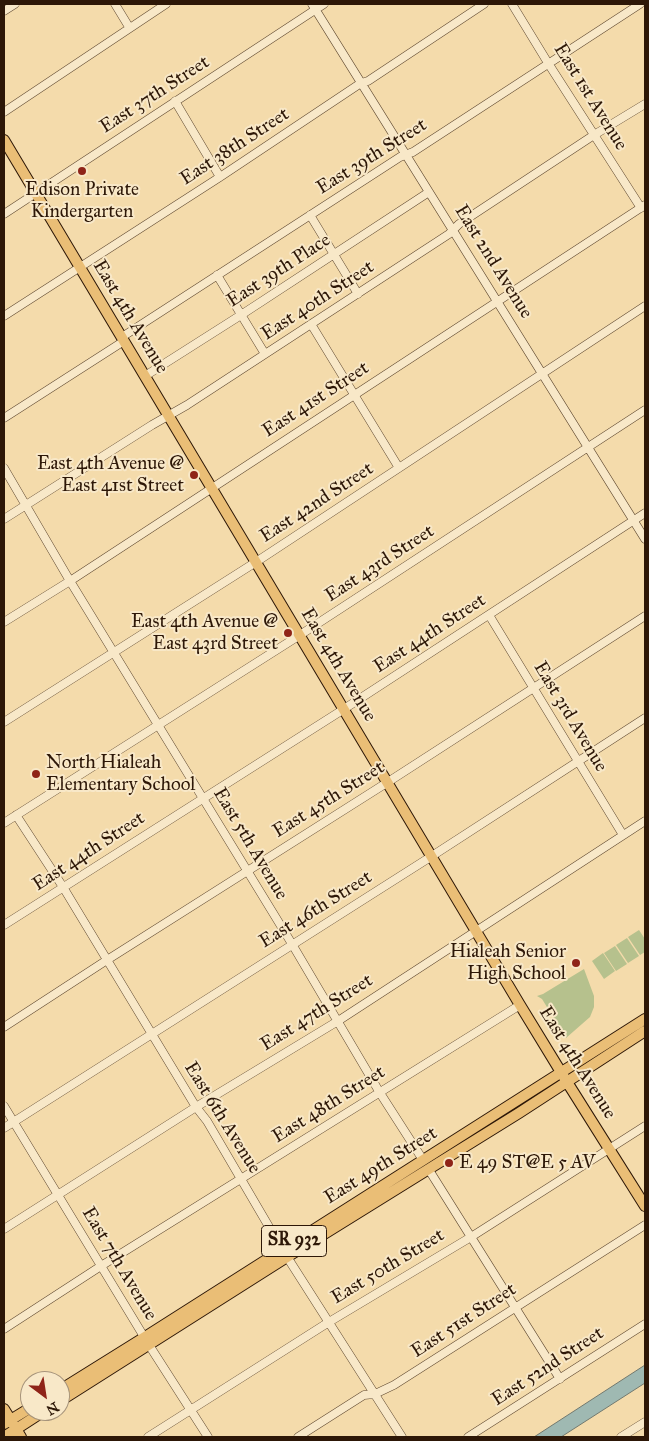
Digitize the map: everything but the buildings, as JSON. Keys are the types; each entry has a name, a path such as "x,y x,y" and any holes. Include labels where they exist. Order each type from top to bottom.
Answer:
{"main road":[{"name":"East 4th Avenue","path":"4,140 520,1005 645,1206"},
{"name":"East 49th Street","path":"70,1394 147,1341 285,1253 423,1160 645,1019"},
{"name":"East 49th Street","path":"285,1253 384,1198 645,1031"},
{"path":"429,1170 432,1160 455,1146 462,1136"},
{"path":"384,1198 388,1191 420,1170 423,1160"},
{"name":"East 49th Street","path":"70,1384 147,1341"},
{"path":"4,1409 13,1428"},
{"path":"4,1436 26,1421"}],"street":[{"path":"4,11 14,4"},
{"path":"115,4 129,28"},
{"path":"4,112 166,4"},
{"name":"East 37th Street","path":"4,214 175,102 313,7 324,4"},
{"name":"East 38th Street","path":"4,316 484,4"},
{"name":"East 1st Avenue","path":"512,4 594,135 643,206"},
{"name":"East 39th Street","path":"4,418 123,339 154,316 640,4"},
{"name":"East 2nd Avenue","path":"313,7 452,230 498,300 645,539"},
{"path":"175,102 220,177"},
{"name":"East 40th Street","path":"4,519 169,416 358,294 594,135 645,104"},
{"name":"East 39th Place","path":"145,376 429,192"},
{"name":"East 41st Street","path":"4,622 643,206"},
{"path":"310,215 358,294"},
{"path":"217,275 265,354"},
{"name":"East 42nd Street","path":"4,722 256,562 645,306"},
{"path":"311,324 399,468"},
{"name":"East 43rd Street","path":"4,824 300,636 645,410"},
{"name":"East 5th Avenue","path":"4,468 380,1093 423,1160"},
{"name":"East 44th Street","path":"4,925 344,709 645,514"},
{"name":"East 3rd Avenue","path":"489,615 623,835"},
{"name":"East 45th Street","path":"4,1027 645,616"},
{"name":"East 46th Street","path":"4,1128 645,718"},
{"name":"East 6th Avenue","path":"16,816 63,887 151,1034 196,1107 207,1121 285,1253 402,1437"},
{"name":"East 47th Street","path":"4,1229 196,1107 338,1021 645,820"},
{"name":"East 48th Street","path":"4,1329 101,1266 520,1005"},
{"name":"East 7th Avenue","path":"4,1106 190,1411 208,1437"},
{"name":"East 50th Street","path":"148,1437 329,1322 471,1237 645,1126"},
{"path":"429,1170 560,1379"},
{"name":"East 51st Street","path":"298,1437 364,1395 375,1394 394,1385 645,1225"},
{"name":"East 52nd Street","path":"468,1437 645,1324"},
{"path":"621,1437 645,1422"}],"green space":[{"path":"639,930 645,939 645,952 640,955 628,937"},
{"path":"627,938 639,956 628,963 616,945"},
{"path":"615,946 627,964 616,971 604,953"},
{"path":"603,953 615,971 604,979 592,961"},
{"path":"584,969 594,996 594,1007 590,1017 566,1038 542,999 537,996"}],"water":[{"path":"645,1365 645,1383 561,1437 534,1437"}],"place":[{"name":"Edison Private Kindergarten","path":"82,171"},
{"name":"East 4th Avenue @ East 41st Street","path":"194,475"},
{"name":"East 4th Avenue @ East 43rd Street","path":"288,633"},
{"name":"North Hialeah Elementary School","path":"36,774"},
{"name":"Hialeah Senior High School","path":"576,963"},
{"name":"E 49 ST@E 5 AV","path":"449,1163"}]}
